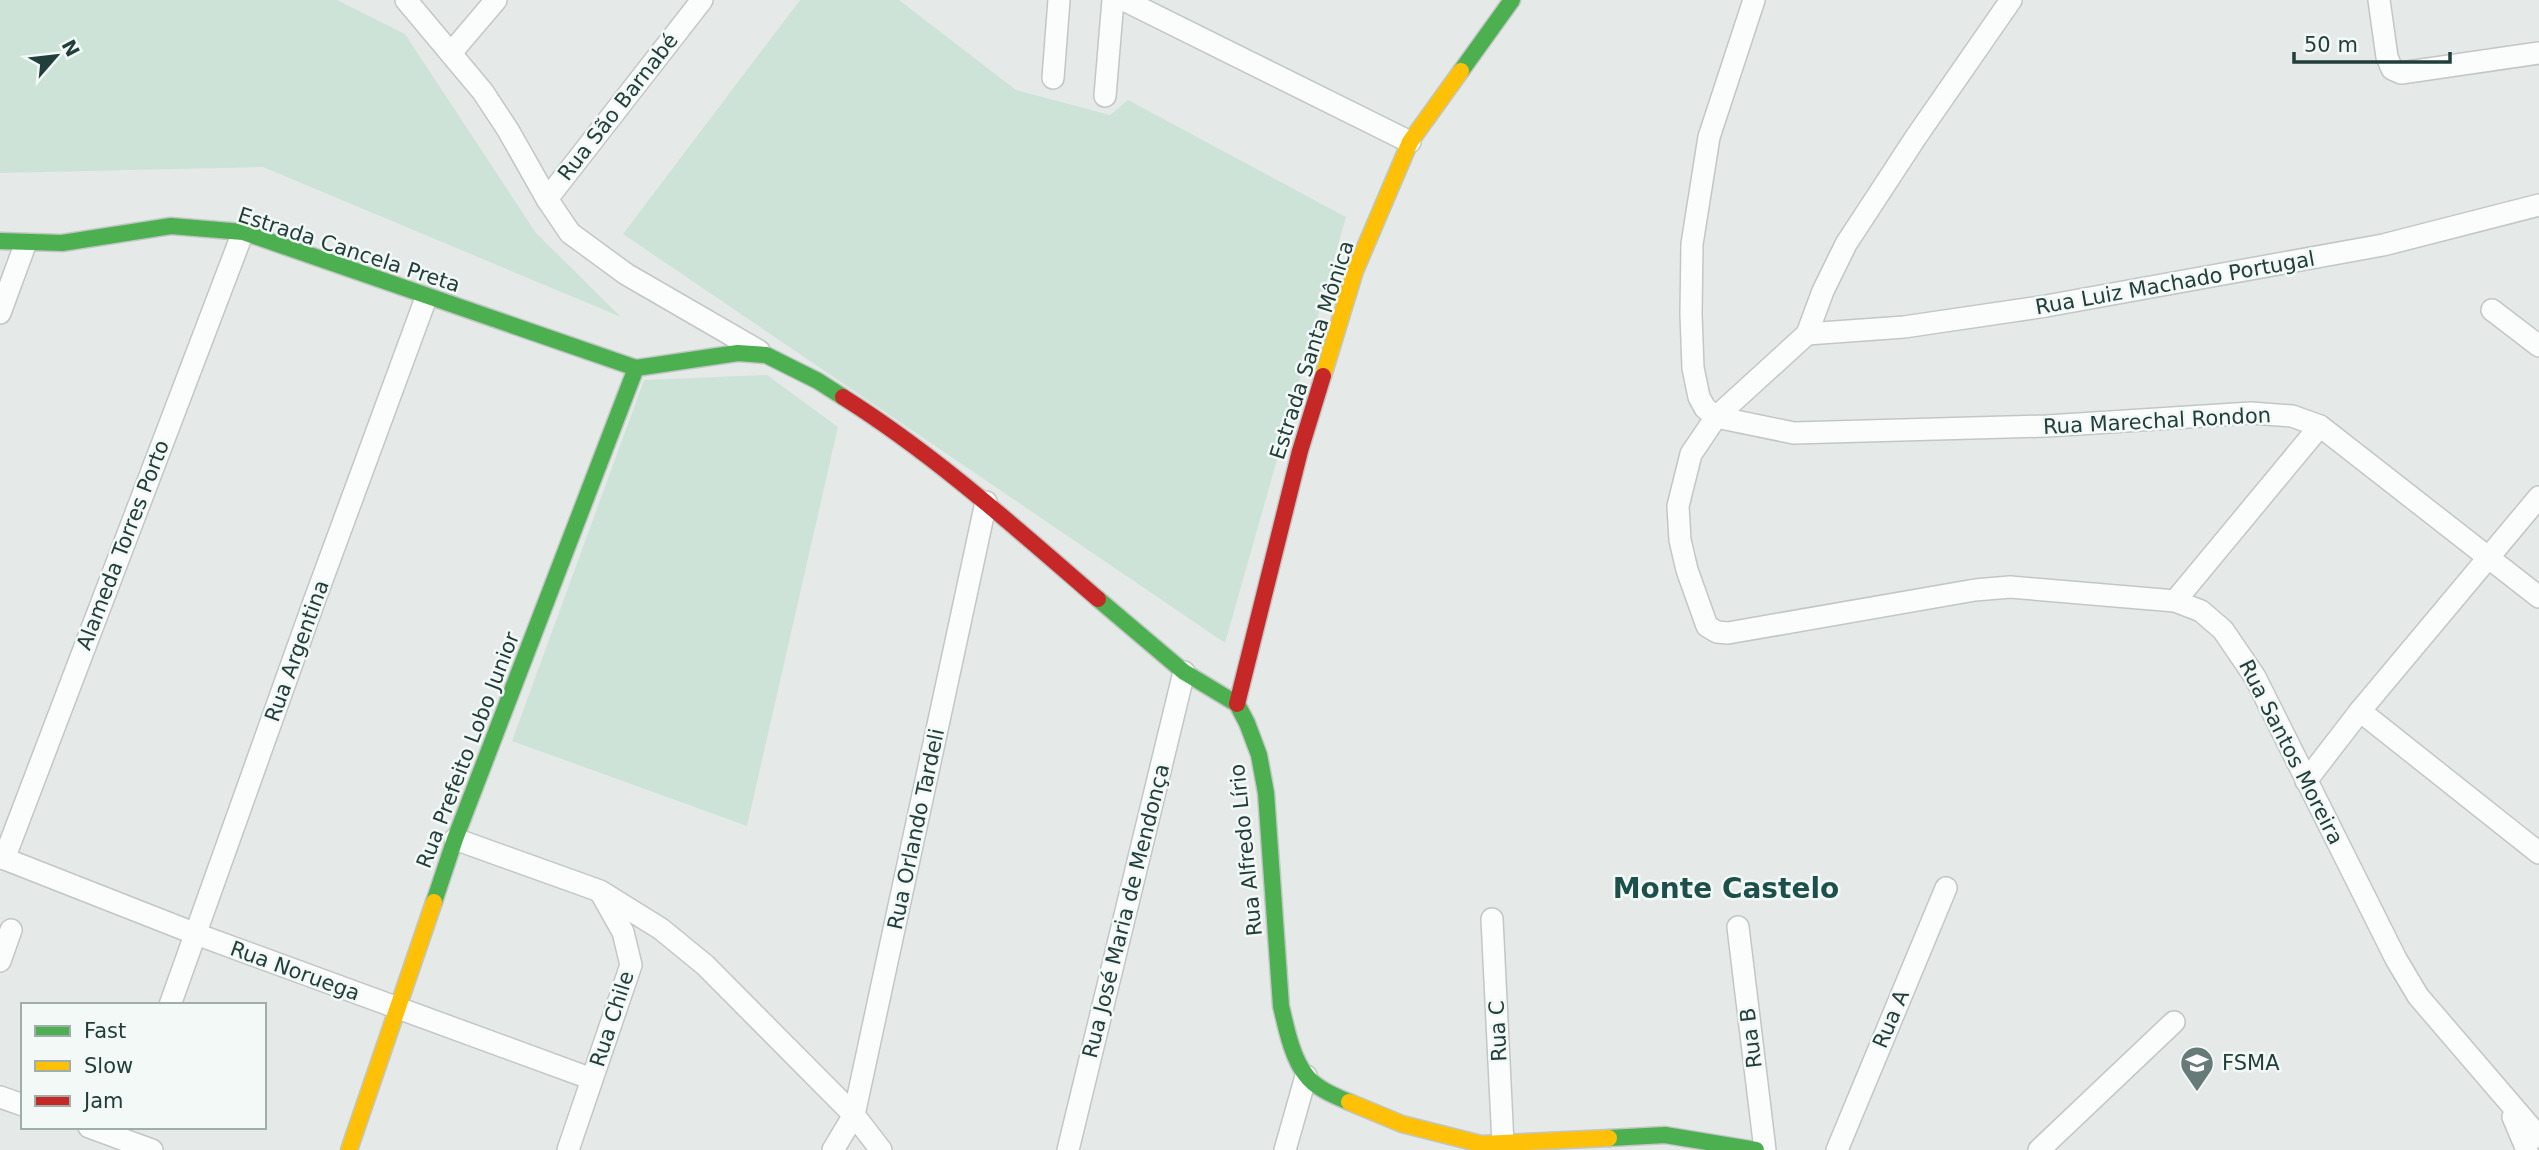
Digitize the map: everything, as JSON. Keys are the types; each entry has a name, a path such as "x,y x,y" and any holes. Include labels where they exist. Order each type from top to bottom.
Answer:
{"main road":[{"name":"Estrada Santa Mônica","path":"1237,704 1300,451 1355,271 1410,142 1503,3"},
{"name":"Estrada Cancela Preta","path":"0,241 25,245 74,243 163,227 194,226 243,232 426,298 636,368"},
{"path":"636,368 738,353 766,355 818,381 891,427 986,502 1184,672 1237,704"},
{"name":"Rua Prefeito Lobo Junior","path":"349,1150 455,839 636,368"},
{"name":"Rua Alfredo Lírio","path":"1237,704 1259,755 1266,793 1281,1006 1288,1037 1306,1076"},
{"path":"1306,1076 1331,1094 1402,1124 1480,1147 1503,1144 1700,1139 1756,1150"}],"street":[{"path":"406,0 483,93 509,130 547,199"},
{"path":"451,53 496,0"},
{"name":"Rua São Barnabé","path":"702,0 547,199 570,233 593,252 766,355"},
{"path":"1053,78 1059,0"},
{"path":"1105,96 1113,0"},
{"path":"1124,0 1410,142"},
{"path":"1754,0 1709,138 1692,244 1690,314 1693,368 1702,404 1716,417 1807,334 1823,291 1846,244 2011,0"},
{"path":"2379,0 2387,57 2392,69 2401,73 2539,53"},
{"name":"Rua Luiz Machado Portugal","path":"1807,334 1903,327 2046,306 2383,245 2539,205"},
{"name":"Alameda Torres Porto","path":"2,858 243,232"},
{"path":"0,313 25,245"},
{"name":"Rua Argentina","path":"171,1003 426,298"},
{"path":"2492,310 2539,346"},
{"name":"Rua Marechal Rondon","path":"1716,417 1794,433 2047,426 2251,412 2292,416 2320,426 2539,597"},
{"name":"Rua Santos Moreira","path":"1716,417 1691,454 1678,506 1680,540 1687,570 1707,626 1717,632 1728,633 1975,590 2010,587 2175,601 2201,611 2223,630 2255,677 2396,959 2418,996 2539,1138"},
{"path":"2175,601 2320,426"},
{"path":"2306,781 2360,711 2539,497"},
{"name":"Rua Orlando Tardeli","path":"833,1150 854,1115 986,502"},
{"name":"Rua José Maria de Mendonça","path":"1068,1150 1184,672"},
{"path":"2360,711 2539,853"},
{"path":"455,839 600,891 661,929 705,965 854,1115 881,1150"},
{"name":"Rua Noruega","path":"2,858 196,934 592,1079"},
{"name":"Rua A","path":"1837,1150 1945,888"},
{"name":"Rua Chile","path":"568,1150 631,965 623,933 600,891"},
{"name":"Rua C","path":"1492,919 1503,1144"},
{"name":"Rua B","path":"1738,927 1765,1150"},
{"path":"0,961 10,930"},
{"path":"2039,1150 2174,1021"},
{"path":"1285,1150 1306,1076"},
{"path":"2503,1096 2527,1150"},
{"path":"0,1097 21,1104"},
{"path":"94,1129 152,1150"}],"green space":[{"path":"0,0 337,0 405,34 536,233 621,317 263,167 0,173"},
{"path":"800,0 899,0 1016,90 1110,115 1128,100 1346,217 1225,643 623,234"},
{"path":"767,375 838,427 747,826 512,741 644,380"}],"traffic: fast":[{"path":"1461,71 1512,0"},
{"path":"0,241 62,243 171,226 243,232 636,368 738,353 766,355 843,397"},
{"path":"434,902 455,839 636,368"},
{"path":"1098,599 1184,672 1237,704 1247,723 1259,755 1266,793 1281,1006 1287,1033 1297,1060 1310,1080 1349,1102"},
{"path":"1609,1138 1665,1135 1756,1150"}],"traffic: slow":[{"path":"1323,376 1355,271 1410,142 1461,71"},
{"path":"349,1150 434,902"},
{"path":"1349,1102 1402,1124 1481,1144 1609,1138"}],"traffic: jam":[{"path":"1237,704 1300,451 1323,376"},
{"path":"843,397 942,468 1006,519 1098,599"}],"place":[{"name":"FSMA","path":"2197,1093"}],"district":[{"name":"Monte Castelo","path":"1726,888"}]}
